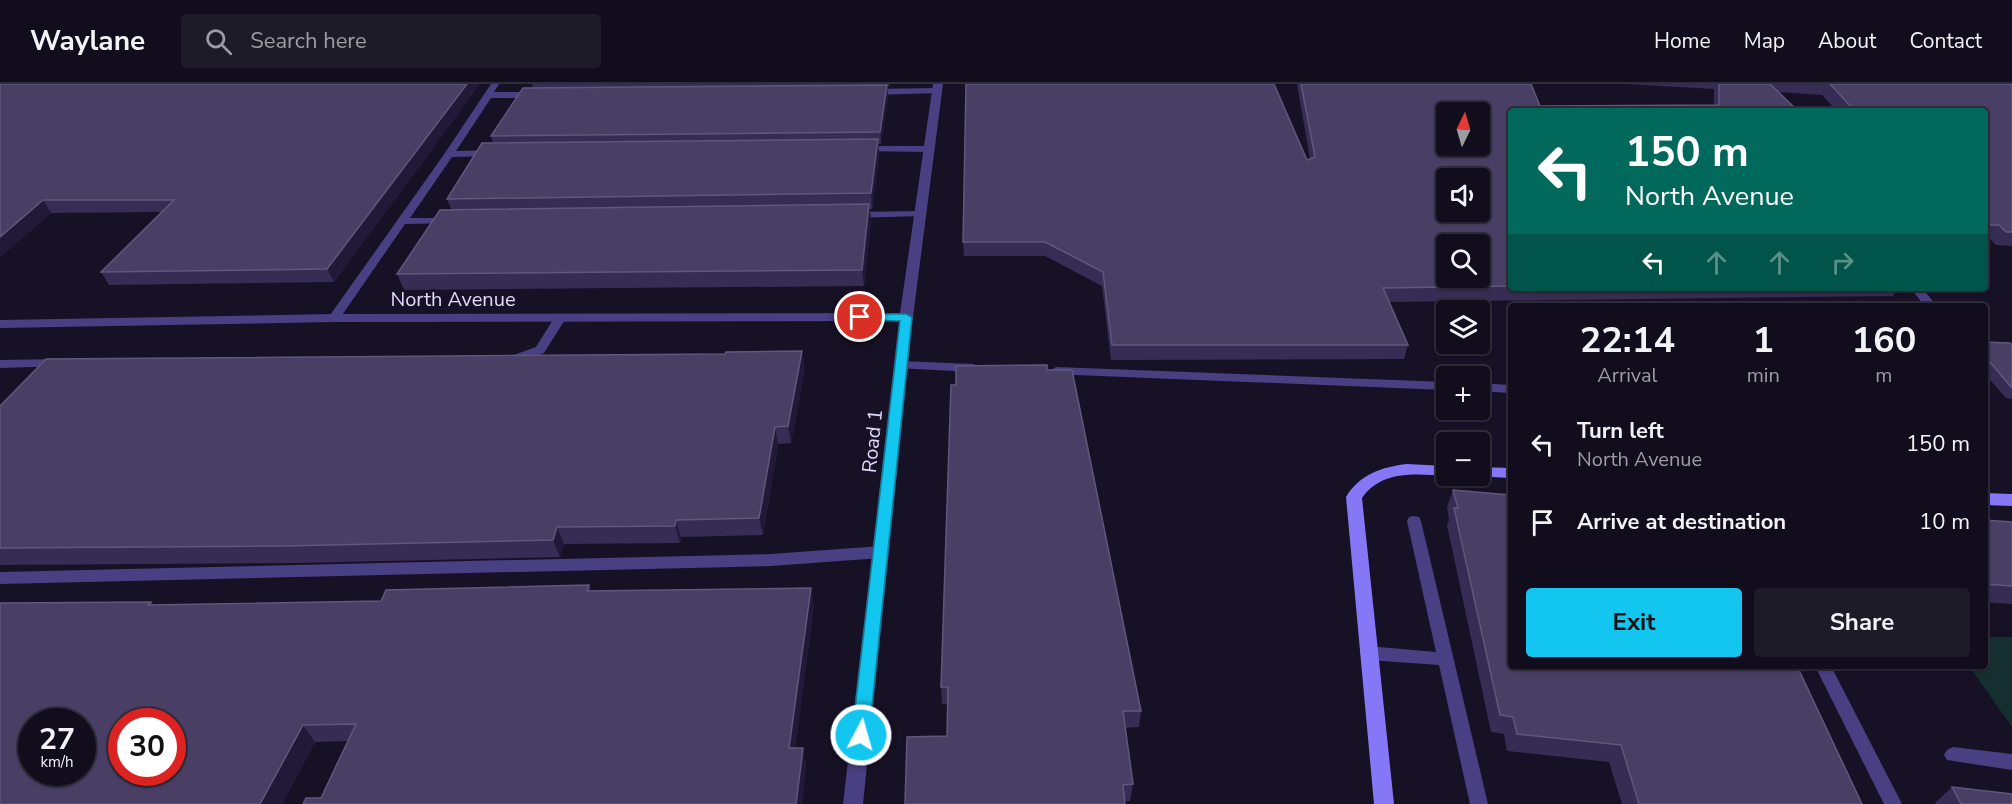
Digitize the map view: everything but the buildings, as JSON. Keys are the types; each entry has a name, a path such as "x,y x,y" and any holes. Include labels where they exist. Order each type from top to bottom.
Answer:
{"street":[{"name":"Road 1","path":"853,804 906,317 938,87"},
{"name":"North Avenue","path":"0,324 334,318 906,317"},
{"path":"1384,804 1354,497 1367,481 1384,473 1406,469 1436,470"},
{"path":"1490,472 1508,473"},
{"path":"1988,499 2012,500"}],"lane":[{"path":"334,318 495,84"},
{"path":"855,92 938,87"},
{"path":"488,95 547,95"},
{"path":"848,149 929,149"},
{"path":"449,154 509,153"},
{"path":"839,215 920,214"},
{"path":"400,222 457,220"},
{"path":"1918,291 1928,303"},
{"path":"501,360 519,359 540,350 560,318"},
{"path":"0,364 72,363"},
{"path":"901,365 984,368"},
{"path":"1043,371 1436,386"},
{"path":"1490,388 1508,389"},
{"path":"1414,521 1479,804"},
{"path":"0,578 771,560 881,552"},
{"path":"1368,653 1446,659"},
{"path":"1825,669 1893,804"},
{"path":"1953,755 2012,762"}],"green space":[{"path":"1988,637 2012,637 2012,727 1971,669 1988,669"}],"route":[{"path":"860,317 906,317 861,735"}]}
